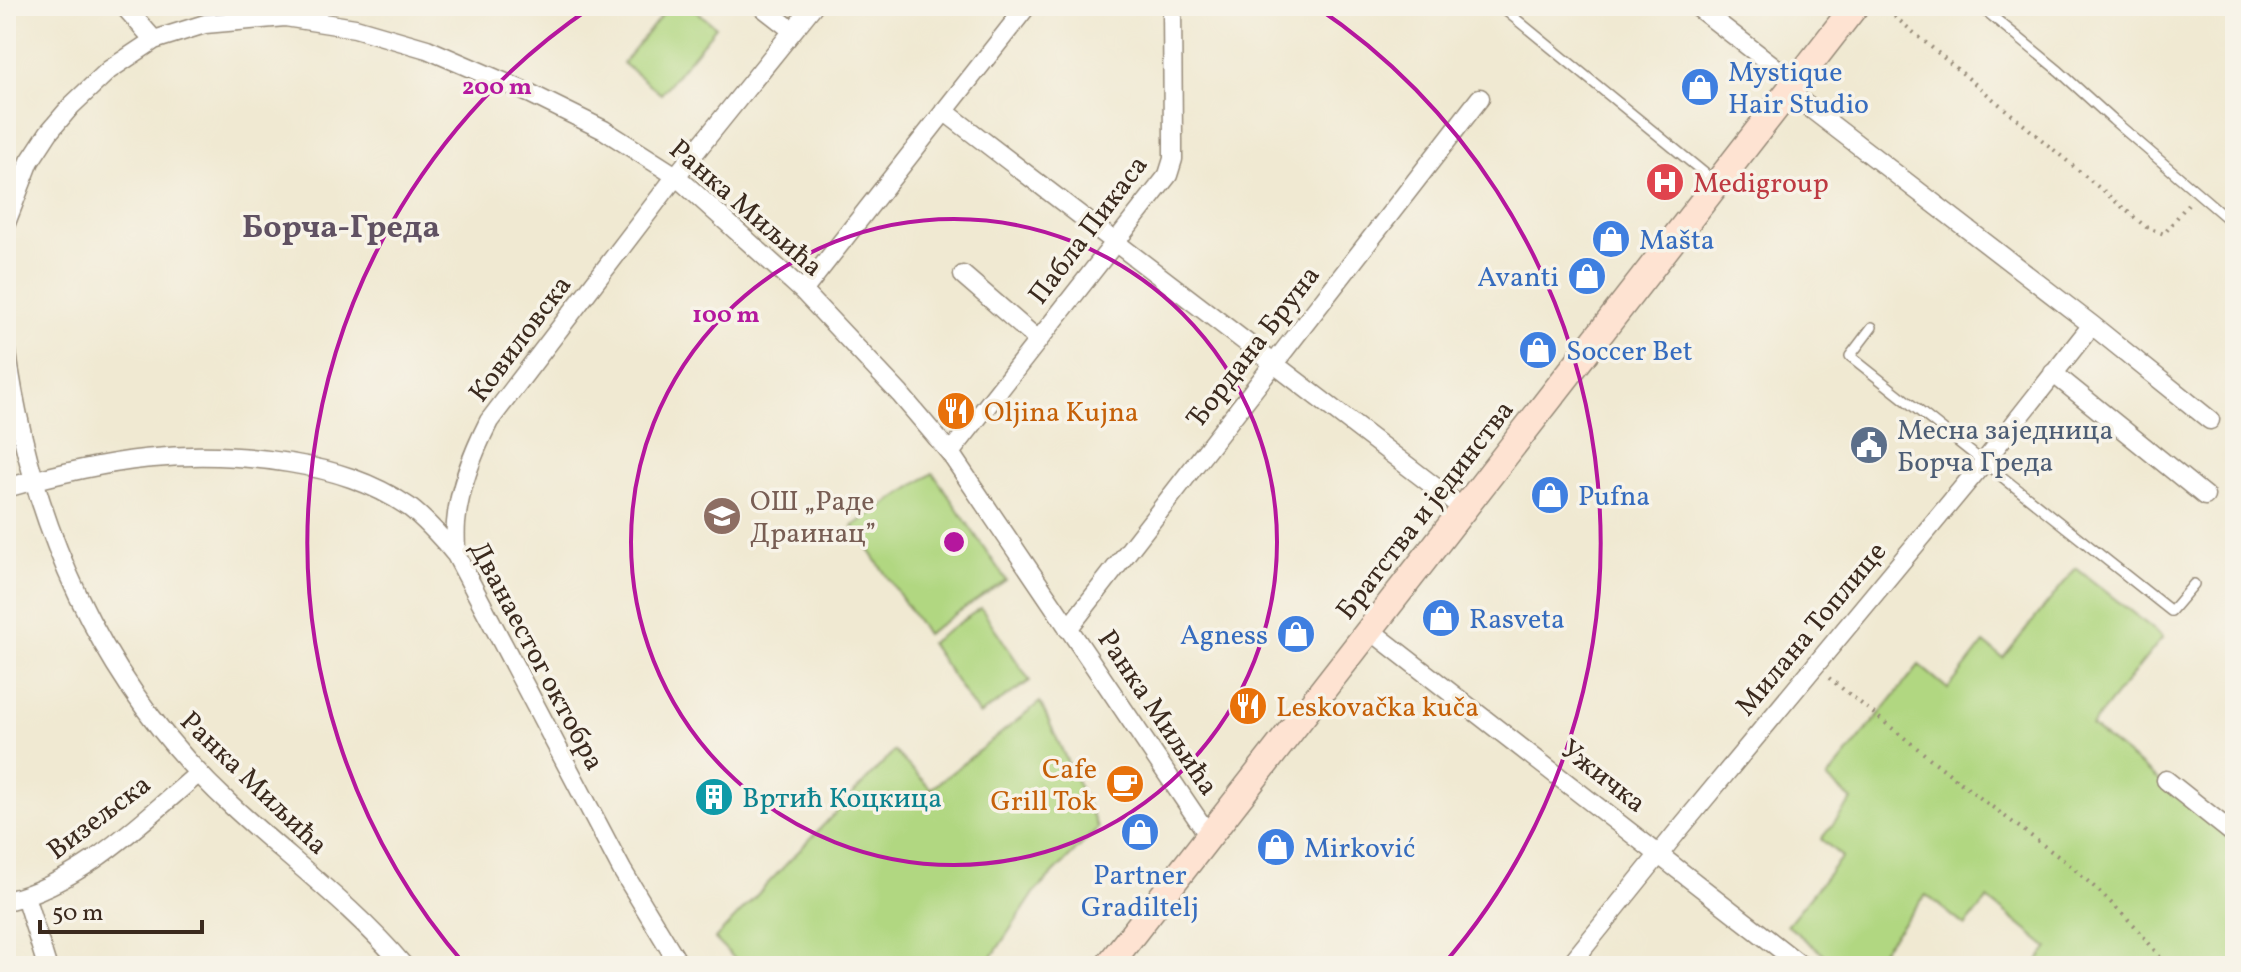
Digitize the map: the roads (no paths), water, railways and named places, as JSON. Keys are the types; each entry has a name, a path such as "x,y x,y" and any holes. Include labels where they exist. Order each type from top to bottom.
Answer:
{"street":[{"path":"124,6 154,40"},
{"path":"761,6 793,31"},
{"name":"Ковиловска","path":"456,555 455,523 463,487 473,453 489,421 676,176 813,6"},
{"path":"803,291 1027,6"},
{"name":"Пабла Пикаса","path":"950,453 1168,175 1173,141 1172,6"},
{"path":"1696,6 1791,86 2210,420"},
{"name":"Братства и јединства","path":"1108,966 1855,6"},
{"name":"Ранка Миљића","path":"6,223 30,161 71,106 109,70 154,40 205,24 285,17 355,28 427,49 604,130 676,176 803,291 900,394 950,453 1209,836"},
{"name":"Ђордана Бруна","path":"1068,629 1480,98"},
{"path":"944,111 1465,510"},
{"path":"963,275 1038,340"},
{"name":"Милана Топлице","path":"1569,966 1984,462 2092,325"},
{"name":"Ранка Миљића","path":"6,346 20,430 34,481 62,557 107,653 133,694 159,730 229,804 345,905 404,966"},
{"path":"2053,373 2205,496"},
{"name":"Дванаестог октобра","path":"34,481 146,457 252,457 310,466 350,477 395,499 424,520 456,555 622,870 680,966"},
{"path":"6,488 34,481"},
{"name":"Ужичка","path":"1370,630 1802,966"},
{"name":"Визељска","path":"6,901 25,896 75,873 199,773"},
{"path":"2166,780 2235,835"},
{"path":"25,896 47,966"}],"lane":[{"path":"1500,6 1717,183"},
{"path":"1980,6 2235,225"},
{"path":"1872,327 1850,356 2171,611 2194,584"}],"place":[{"name":"Mystique Hair Studio","path":"1700,87"},
{"name":"Medigroup","path":"1665,182"},
{"name":"Mašta","path":"1611,239"},
{"name":"Avanti","path":"1587,276"},
{"name":"Soccer Bet","path":"1538,350"},
{"name":"Oljina Kujna","path":"956,411"},
{"name":"Месна заједница Борча Греда","path":"1869,445"},
{"name":"Pufna","path":"1550,495"},
{"name":"ОШ „Раде Драинац”","path":"722,516"},
{"name":"Rasveta","path":"1441,618"},
{"name":"Agness","path":"1296,634"},
{"name":"Leskovačka kuča","path":"1248,706"},
{"name":"Cafe Grill Tok","path":"1125,784"},
{"name":"Вртић Коцкица","path":"714,797"},
{"name":"Partner Gradiltelj","path":"1140,832"},
{"name":"Mirković","path":"1276,847"}],"district":[{"name":"Борча-Греда","path":"341,226"}]}
